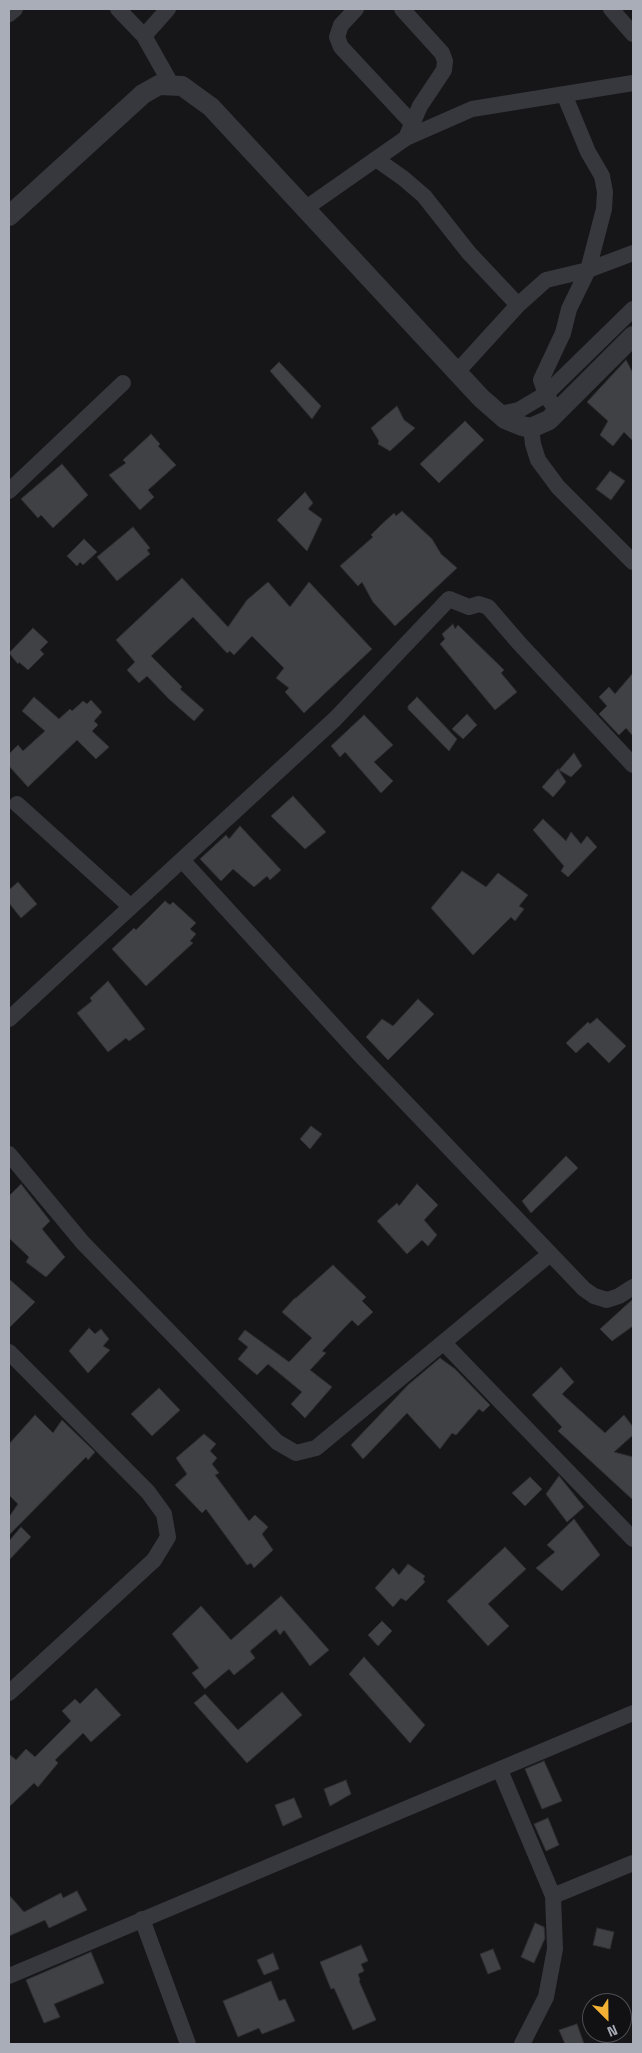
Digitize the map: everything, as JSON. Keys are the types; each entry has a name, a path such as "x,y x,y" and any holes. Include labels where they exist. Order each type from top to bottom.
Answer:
{"street":[{"path":"9,14 15,9"},
{"path":"118,9 144,36 171,84"},
{"path":"144,36 168,9"},
{"path":"356,9 341,25 337,36 341,47 409,131"},
{"path":"402,9 442,53 445,61 444,70 420,106 409,131"},
{"path":"612,9 633,34"},
{"path":"306,208 376,159 409,131 472,109 633,83"},
{"path":"9,216 143,94 159,85 171,84 182,86 211,107 481,398 505,419 531,428 549,420 633,336"},
{"path":"557,412 546,394 541,380 562,333 569,309 588,270 604,209 606,192 602,176 588,152 564,94"},
{"path":"376,159 424,196 469,253 518,305"},
{"path":"457,372 518,305 546,280 588,270 633,253"},
{"path":"500,414 519,410 546,394 633,308"},
{"path":"9,491 123,383"},
{"path":"531,428 532,444 538,460 558,486 633,562"},
{"path":"9,1019 335,719 449,599 469,607 479,604 488,607 633,765"},
{"path":"17,804 131,907"},
{"path":"182,860 370,1065 550,1254 594,1296 607,1300 619,1296 633,1287"},
{"path":"9,1154 83,1242 277,1442 296,1453 316,1448 550,1254"},
{"path":"444,1343 633,1539"},
{"path":"9,1352 148,1492 164,1514 168,1537 154,1560 9,1693"},
{"path":"9,1976 633,1713"},
{"path":"500,1770 553,1896 555,1949 546,1997 522,2044"},
{"path":"553,1896 633,1863"},
{"path":"142,1919 188,2044"}],"building":[{"path":"626,360 633,373 633,441 624,432 613,446 600,435 608,421 587,402"},
{"path":"279,362 321,406 312,419 270,371"},
{"path":"397,406 404,420 415,428 390,451 378,444 379,441 371,428"},
{"path":"465,421 484,440 439,483 420,464"},
{"path":"151,434 160,444 158,446 176,465 148,490 154,497 140,510 109,475 126,463 123,460"},
{"path":"62,464 88,495 53,528 41,515 38,518 21,499"},
{"path":"610,471 625,481 611,500 596,489"},
{"path":"305,492 313,503 308,509 322,519 307,551 277,520"},
{"path":"402,511 432,539 441,554 457,568 395,626 373,602 362,582 358,586 340,566 373,537 371,535 394,513 396,516"},
{"path":"133,527 150,548 147,550 150,554 117,581 97,557"},
{"path":"84,539 97,552 83,565 80,562 77,566 67,556"},
{"path":"182,578 228,627 247,600 268,582 290,607 309,582 372,649 304,713 285,692 289,688 276,678 284,668 252,636 234,655 230,651 227,653 193,617 151,656 182,687 180,689 204,710 194,721 147,676 139,683 127,670 135,662 116,640"},
{"path":"453,624 455,629 458,625 504,670 501,673 517,692 495,710 440,644 445,639 442,634"},
{"path":"33,628 48,642 40,650 44,654 28,670 19,662 18,664 9,653"},
{"path":"633,673 633,736 626,728 619,735 599,714 607,706 599,697 609,687 615,694"},
{"path":"34,697 59,719 83,701 87,704 91,700 102,712 94,721 98,725 92,731 109,747 96,759 77,740 28,787 9,766 9,754 18,745 23,751 45,731 22,711"},
{"path":"417,697 457,739 449,751 408,709 408,706"},
{"path":"467,714 477,725 463,739 452,729"},
{"path":"364,715 393,745 374,762 393,781 381,793 345,752 340,757 331,746"},
{"path":"574,753 582,766 571,777 559,770"},
{"path":"558,769 566,782 553,797 542,787"},
{"path":"293,796 326,832 305,849 271,816"},
{"path":"543,819 566,841 571,832 581,844 587,836 597,847 568,877 561,871 564,866 533,830"},
{"path":"240,826 281,870 270,880 267,876 254,887 233,869 221,881 200,859 226,835 229,839"},
{"path":"462,871 486,887 498,873 528,895 519,906 524,909 515,921 511,917 473,955 431,908"},
{"path":"18,882 37,904 21,918 9,903 9,890"},
{"path":"165,901 170,905 173,902 196,923 190,929 196,934 190,941 193,943 146,986 112,949 134,928 136,930"},
{"path":"108,981 145,1029 129,1041 126,1038 108,1052 77,1013 92,1001 90,998"},
{"path":"418,999 434,1014 388,1060 366,1037 382,1019 393,1026"},
{"path":"597,1018 626,1046 609,1063 588,1042 576,1053 566,1043 588,1022 590,1024"},
{"path":"311,1126 322,1134 310,1149 300,1139"},
{"path":"566,1156 578,1168 531,1213 522,1201"},
{"path":"21,1184 50,1221 42,1229 65,1257 46,1277 26,1262 29,1257 9,1238 9,1196"},
{"path":"417,1184 438,1205 424,1220 437,1235 428,1246 422,1240 407,1254 377,1221 397,1203 399,1206"},
{"path":"333,1265 366,1297 362,1301 373,1312 358,1326 352,1320 322,1351 326,1353 310,1370 332,1387 305,1418 291,1404 302,1392 268,1364 257,1375 238,1359 248,1347 238,1339 245,1330 289,1362 312,1338 282,1312"},
{"path":"9,1279 35,1302 9,1328"},
{"path":"633,1299 633,1326 612,1341 600,1329"},
{"path":"89,1328 95,1334 101,1329 109,1339 103,1346 110,1350 88,1373 69,1351"},
{"path":"440,1358 455,1369 490,1405 483,1412 479,1409 456,1435 452,1433 440,1449 407,1413 363,1459 351,1445 408,1385"},
{"path":"561,1367 574,1382 562,1394 605,1433 624,1415 633,1427 633,1435 614,1452 633,1457 633,1500 558,1431 562,1427 532,1395"},
{"path":"159,1388 180,1410 152,1436 131,1414"},
{"path":"35,1415 53,1433 62,1420 95,1452 88,1460 86,1457 9,1535 9,1517 18,1504 9,1495 9,1444"},
{"path":"204,1434 216,1444 210,1451 217,1458 212,1464 219,1473 215,1475 249,1521 255,1515 268,1527 262,1534 273,1550 254,1568 251,1563 247,1565 206,1509 202,1513 175,1485 187,1474 176,1458"},
{"path":"559,1476 584,1507 567,1522 546,1494"},
{"path":"530,1477 542,1489 525,1506 512,1493"},
{"path":"574,1519 600,1555 562,1591 536,1568 555,1552 547,1545"},
{"path":"21,1527 31,1537 9,1560 9,1541"},
{"path":"505,1547 526,1569 488,1604 509,1626 488,1646 447,1601"},
{"path":"408,1564 425,1576 423,1579 425,1582 406,1601 401,1598 393,1607 375,1588 393,1568 399,1575"},
{"path":"281,1596 329,1650 310,1666 284,1630 280,1635 276,1629 250,1651 255,1658 234,1675 229,1669 205,1689 192,1673 199,1668 172,1634 201,1606 231,1640"},
{"path":"382,1621 392,1631 378,1646 368,1635"},
{"path":"364,1657 425,1725 410,1743 349,1674"},
{"path":"96,1688 121,1715 91,1742 83,1733 55,1760 58,1763 38,1787 34,1783 9,1807 9,1754 16,1760 26,1749 35,1757 71,1721 62,1711 75,1699 80,1704"},
{"path":"282,1692 302,1715 247,1763 194,1703 205,1694 238,1730"},
{"path":"544,1761 562,1801 542,1809 525,1769"},
{"path":"346,1780 351,1794 330,1806 324,1789"},
{"path":"294,1798 302,1817 283,1826 275,1805"},
{"path":"548,1818 559,1845 546,1851 534,1824"},
{"path":"77,1891 87,1910 49,1928 45,1920 9,1936 9,1895 24,1912 61,1893 63,1898"},
{"path":"535,1923 544,1927 545,1938 534,1963 521,1957"},
{"path":"597,1928 614,1932 610,1949 593,1945"},
{"path":"361,1945 368,1961 361,1964 364,1971 358,1974 359,1981 376,2020 353,2030 334,1988 331,1989 320,1962"},
{"path":"493,1949 501,1969 488,1974 480,1954"},
{"path":"91,1952 104,1983 54,2004 60,2017 44,2023 26,1980"},
{"path":"273,1953 279,1969 264,1975 257,1960"},
{"path":"271,1981 279,2001 285,1999 295,2021 262,2034 259,2028 238,2037 223,2001"},
{"path":"577,2024 582,2043 584,2044 565,2044 559,2030"}]}
